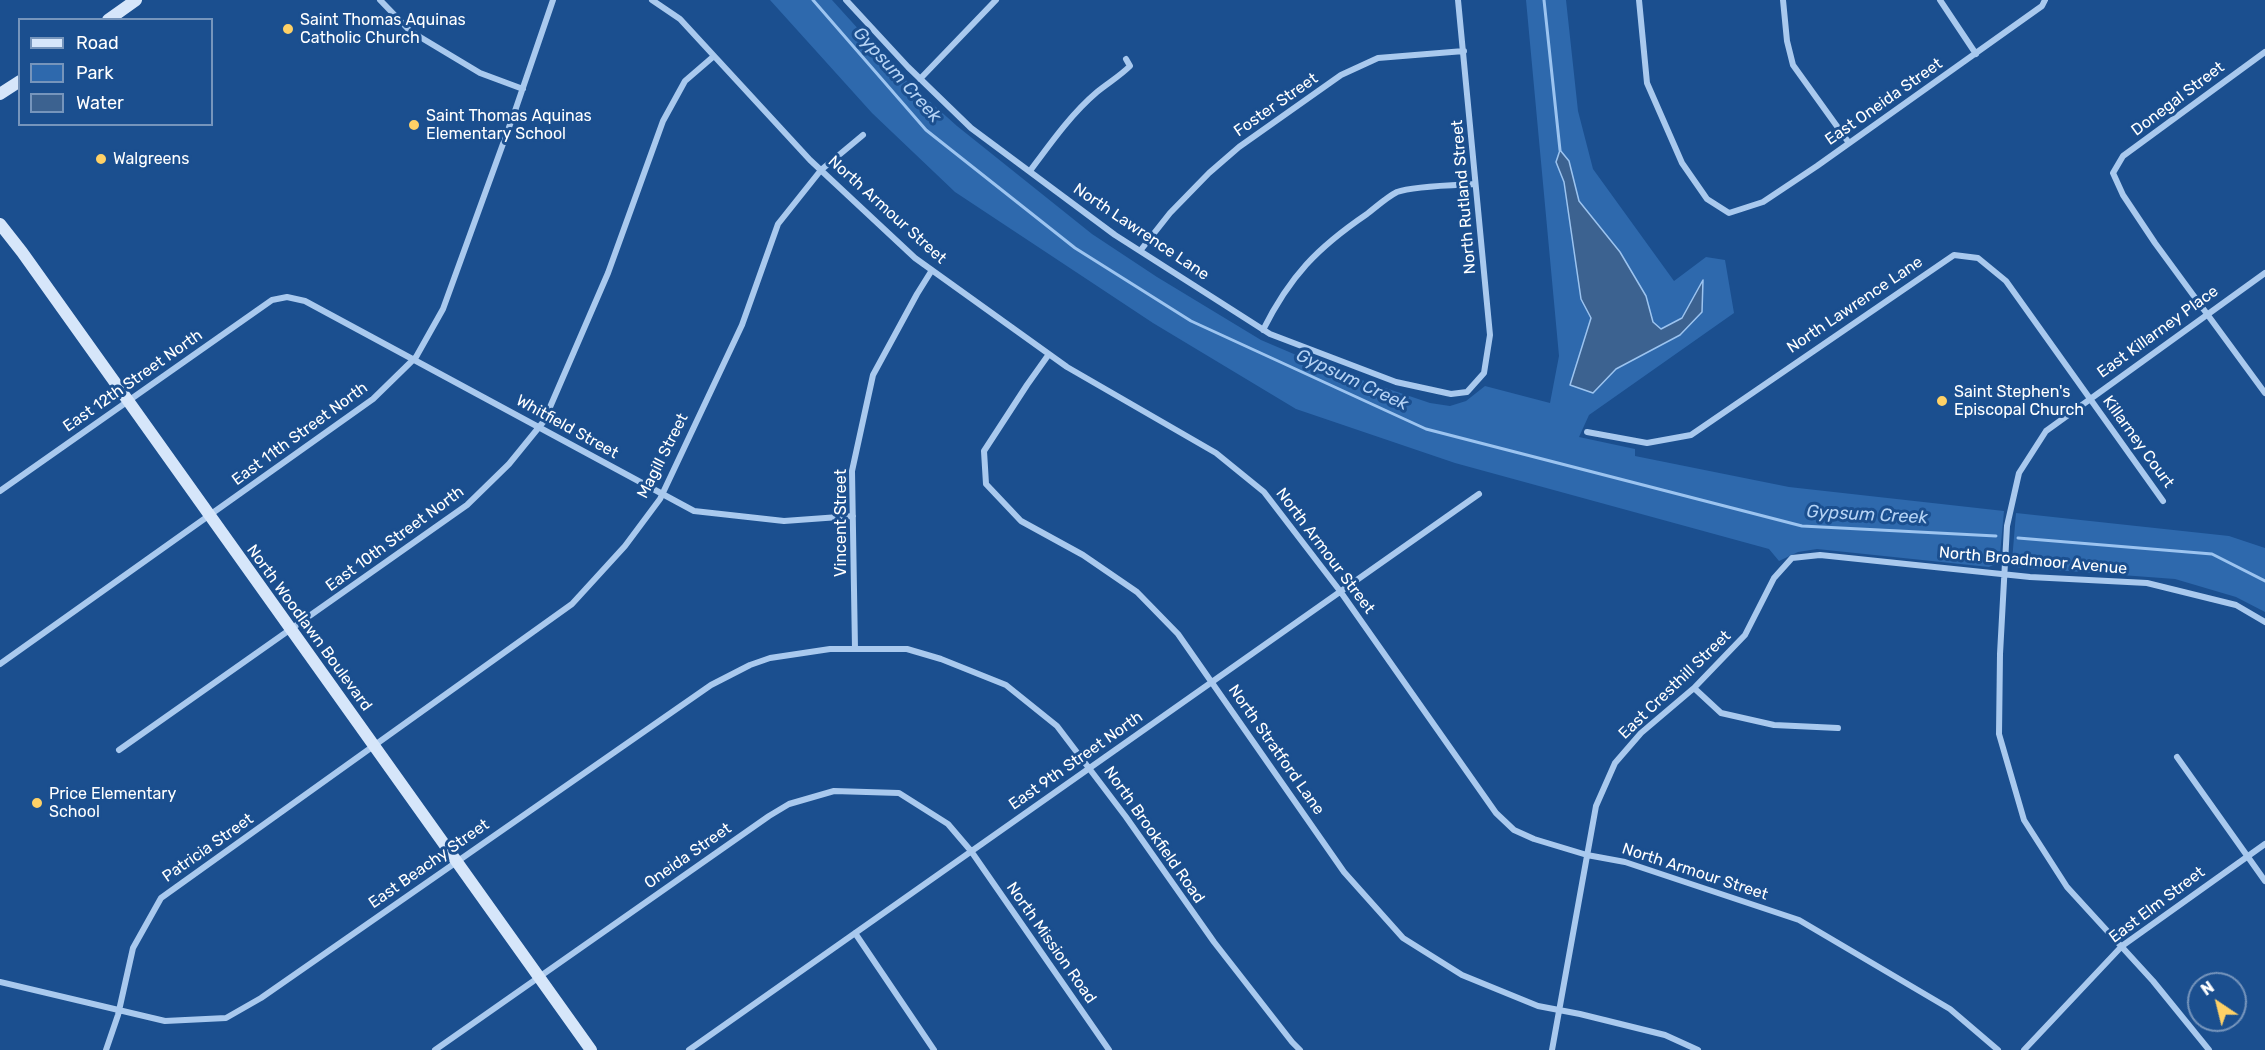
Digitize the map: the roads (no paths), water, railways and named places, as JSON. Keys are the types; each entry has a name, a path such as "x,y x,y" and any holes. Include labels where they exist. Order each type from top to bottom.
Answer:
{"main road":[{"path":"111,18 136,0"},
{"path":"0,94 18,82"},
{"name":"North Woodlawn Boulevard","path":"0,224 591,1050"}],"street":[{"path":"380,0 410,31 480,73 523,89"},
{"name":"East 11th Street North","path":"0,664 373,399 414,359 443,309 553,0"},
{"name":"North Armour Street","path":"652,0 680,19 821,170 915,258 1067,367 1216,453 1264,492 1340,591 1496,813 1514,830 1587,855 1625,862 1799,920 1950,1009 1998,1050"},
{"name":"North Lawrence Lane","path":"846,0 920,79 971,128 1140,251 1263,330 1396,382 1451,394 1467,392 1472,387"},
{"path":"920,79 996,0"},
{"name":"North Rutland Street","path":"1458,0 1490,335 1484,373 1472,387"},
{"name":"East Oneida Street","path":"1639,0 1647,83 1682,163 1707,200 1729,213 1763,202 1976,54 2042,6 2045,0"},
{"path":"1784,0 1787,41 1793,64 1849,142"},
{"path":"1940,0 1976,54"},
{"name":"Foster Street","path":"1140,251 1170,213 1216,166 1239,147 1341,75 1378,58 1464,51"},
{"name":"Donegal Street","path":"2207,314 2122,195 2113,173 2123,156 2265,52"},
{"name":"East 10th Street North","path":"120,750 467,505 509,464 544,421 608,273 663,121 686,81 714,56"},
{"path":"1030,171 1053,139 1096,93 1130,66 1126,58"},
{"name":"Magill Street","path":"375,746 573,604 625,546 662,495 742,325 778,224 821,170 863,135"},
{"path":"1263,330 1279,299 1313,255 1349,225 1398,192 1437,186 1476,184"},
{"name":"North Lawrence Lane","path":"1587,432 1647,443 1691,435 1954,255 1978,258 2006,282 2090,398"},
{"name":"Vincent Street","path":"855,649 852,471 873,375 932,270"},
{"name":"East Killarney Place","path":"2005,574 2007,526 2019,473 2046,431 2265,273"},
{"name":"Whitfield Street","path":"284,297 305,301 694,511 784,521 853,516"},
{"name":"East 12th Street North","path":"0,491 272,300 284,297"},
{"path":"2207,314 2265,393"},
{"name":"North Stratford Lane","path":"1049,354 984,451 986,484 1021,521 1083,555 1137,592 1178,634 1213,681 1344,872 1403,938 1462,975 1538,1006 1665,1035 1698,1050"},
{"name":"Killarney Court","path":"2090,398 2163,501"},
{"name":"East 9th Street North","path":"689,1050 1479,494"},
{"name":"North Broadmoor Avenue","path":"1792,558 1820,555 2005,574 2147,583 2236,604 2265,622"},
{"name":"East Cresthill Street","path":"1552,1050 1596,806 1615,763 1641,733 1694,688 1745,635 1774,578 1792,558"},
{"path":"2005,574 2000,654 1999,734 2024,820 2067,887 2121,946 2209,1050"},
{"name":"East Beachy Street","path":"0,982 165,1021 226,1018 261,998 711,685 750,665 770,658 830,649 855,649"},
{"name":"North Brookfield Road","path":"855,649 907,649 941,658 1006,685 1057,726 1090,768 1214,942 1300,1050"},
{"path":"1694,688 1721,713 1774,725 1838,728"},
{"name":"Patricia Street","path":"106,1050 118,1011 132,948 161,898 375,746"},
{"path":"2177,757 2265,881"},
{"name":"Oneida Street","path":"435,1050 789,804 834,791 899,793 948,824 971,851"},
{"name":"East Elm Street","path":"2024,1050 2121,946 2265,844"},
{"name":"North Mission Road","path":"971,851 1109,1050"},
{"path":"855,933 934,1050"}],"water":[{"path":"1560,150 1569,161 1579,201 1620,252 1646,296 1653,322 1661,329 1682,318 1703,280 1702,312 1680,335 1616,369 1593,393 1570,385 1591,318 1581,299 1564,182 1556,162"}],"waterway":[{"name":"Gypsum Creek","path":"813,0 926,130 1075,248 1191,321 1426,429 1802,526 1996,536"},
{"path":"1544,0 1560,150"},
{"name":"Gypsum Creek","path":"2018,538 2212,554 2265,581"}],"place":[{"name":"Saint Thomas Aquinas Catholic Church","path":"288,29"},
{"name":"Saint Thomas Aquinas Elementary School","path":"414,125"},
{"name":"Walgreens","path":"101,159"},
{"name":"Saint Stephen's Episcopal Church","path":"1942,401"},
{"name":"Price Elementary School","path":"37,803"}]}
